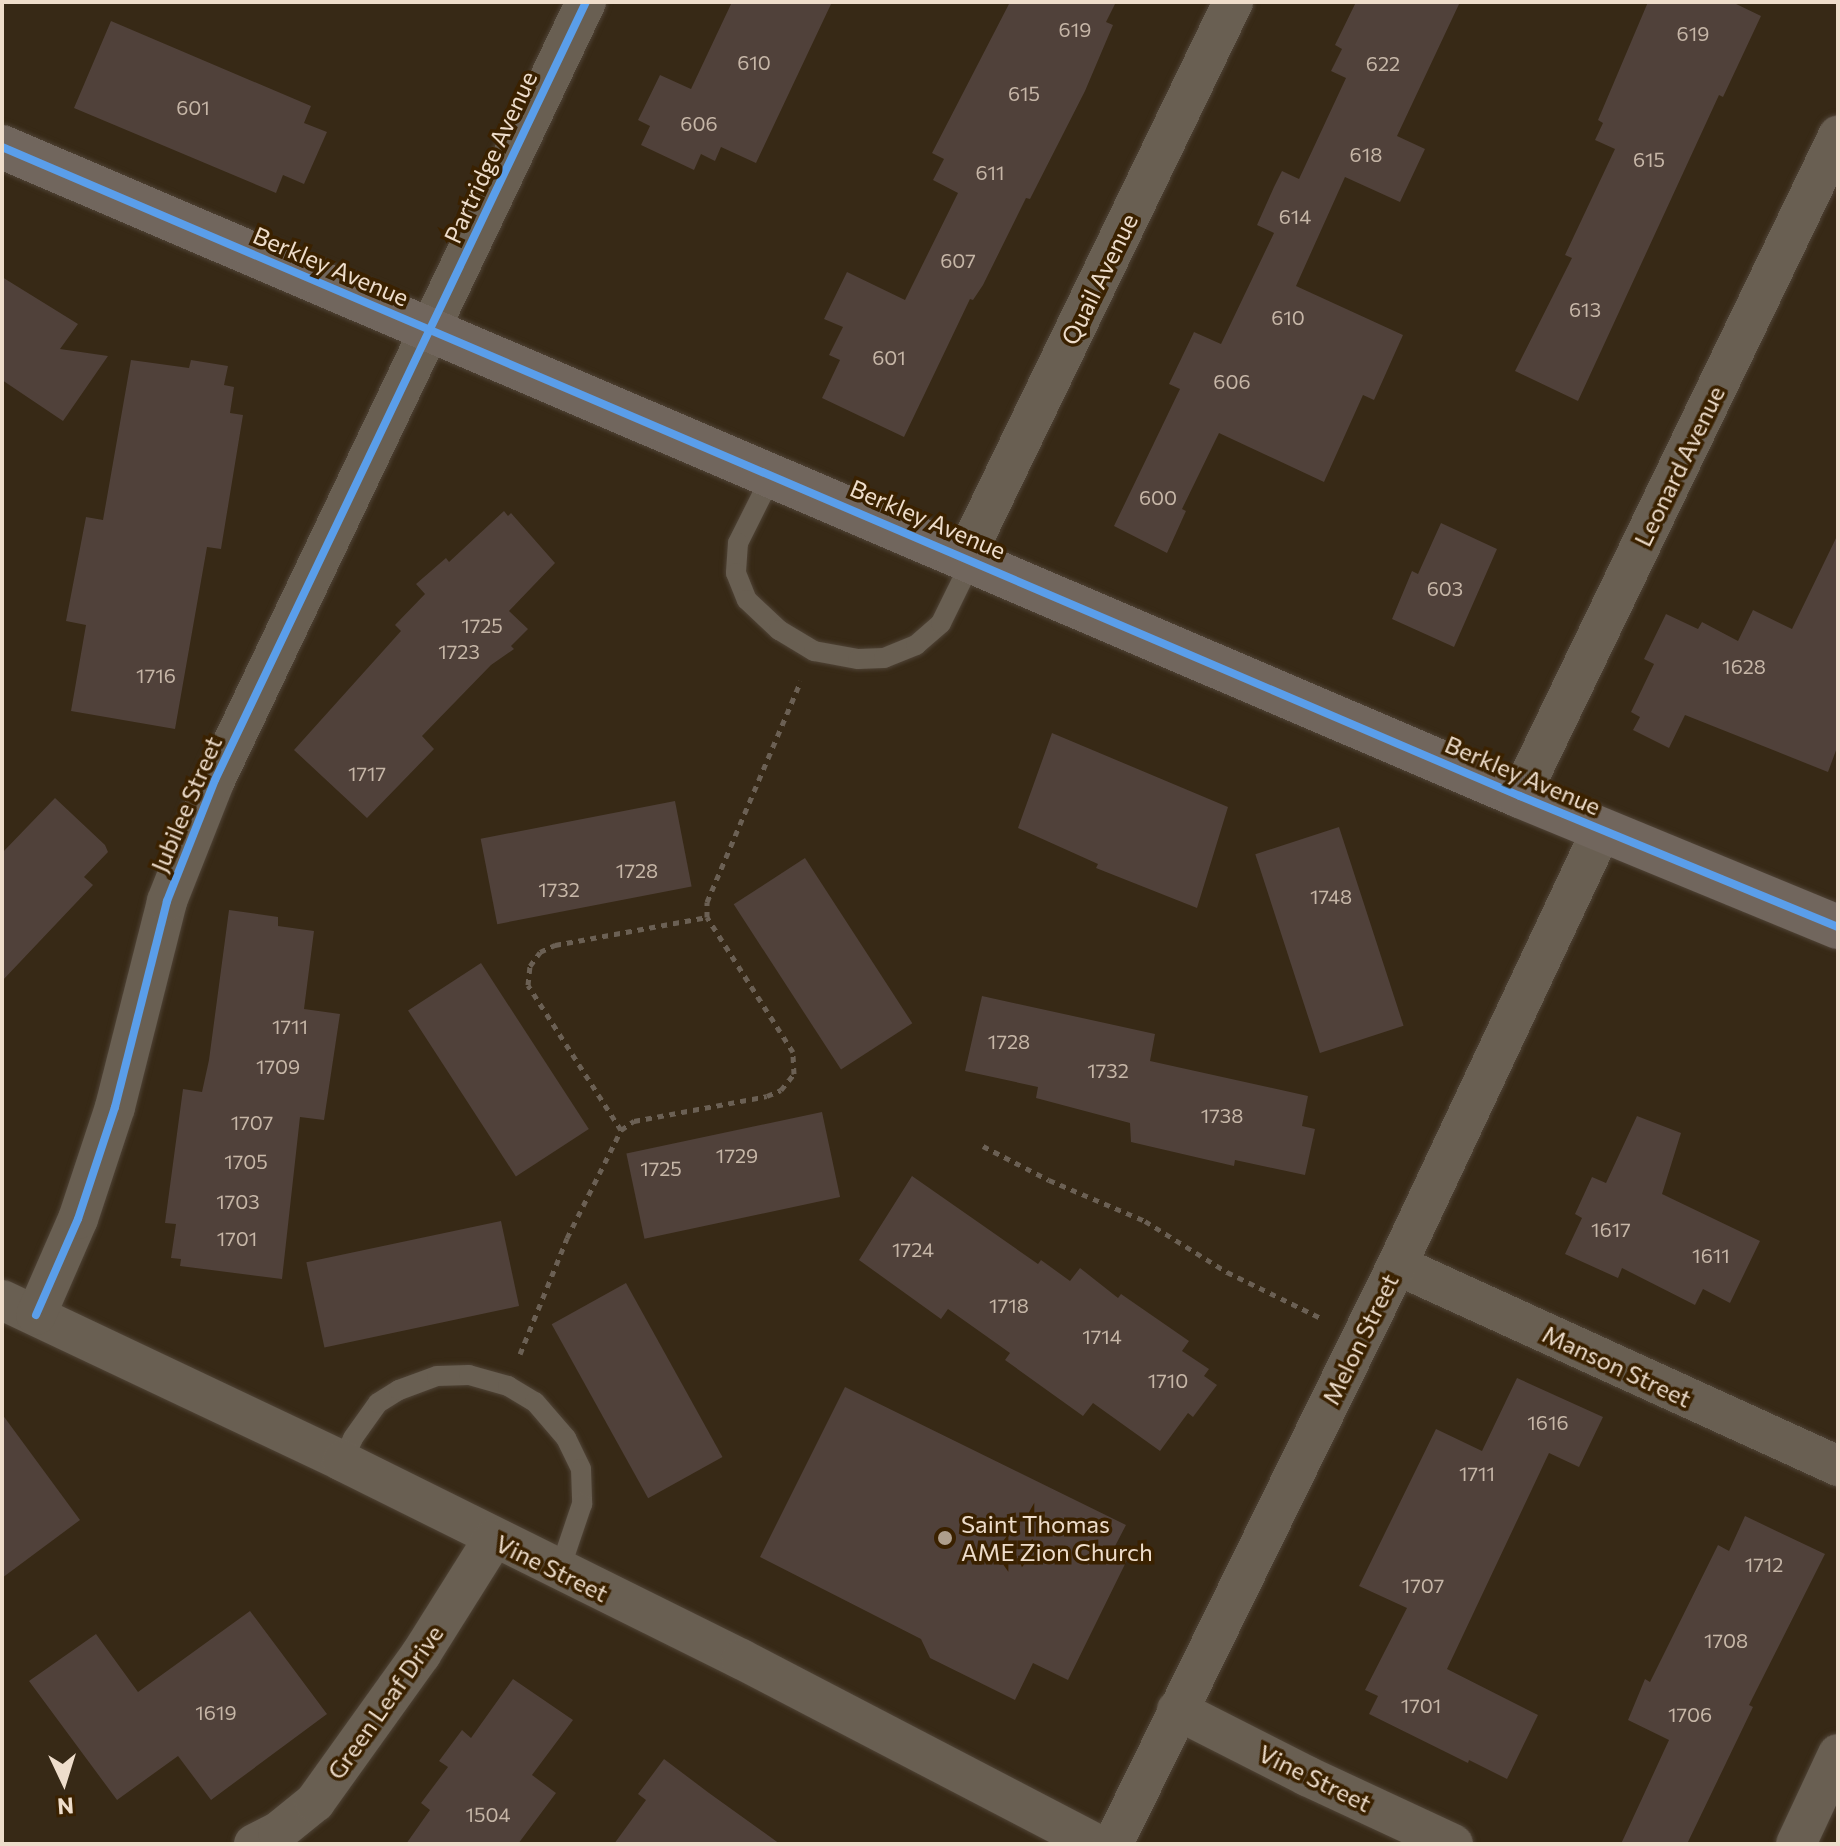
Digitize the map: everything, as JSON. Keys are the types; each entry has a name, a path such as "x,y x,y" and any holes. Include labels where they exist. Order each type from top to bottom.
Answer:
{"street":[{"name":"Partridge Avenue","path":"430,330 586,2"},
{"name":"Quail Avenue","path":"969,558 1233,2"},
{"name":"Leonard Avenue","path":"1520,796 1838,136"},
{"name":"Berkley Avenue","path":"2,147 1520,796 1838,927"},
{"name":"Jubilee Street","path":"19,1308 78,1219 115,1107 167,901 215,780 430,330"},
{"name":"Melon Street","path":"1113,1844 1397,1265 1602,830"},
{"name":"Manson Street","path":"1397,1265 1838,1466"},
{"name":"Vine Street","path":"19,1308 342,1461 559,1572 741,1659 1097,1844"},
{"name":"Green Leaf Drive","path":"254,1844 278,1832 315,1802 421,1654 493,1539"},
{"name":"Vine Street","path":"1177,1710 1307,1776 1453,1844"},
{"path":"1796,1844 1838,1754"}],"lane":[{"path":"772,475 738,543 736,573 747,600 779,630 814,651 858,659 884,658 916,645 941,623 969,558"},
{"path":"342,1461 353,1438 378,1403 399,1390 437,1376 469,1375 508,1386 535,1402 566,1438 581,1469 582,1504 559,1572"}],"path":[{"path":"508,1386 567,1238 621,1130 634,1121 767,1096 781,1090 794,1074 793,1052 707,917 707,902 814,651"},
{"path":"621,1130 528,985 530,966 540,952 555,945 707,917"},
{"path":"983,1146 1049,1180 1145,1221 1227,1272 1361,1337"}],"building":[{"path":"732,2 832,2 756,163 721,147 715,161 701,154 694,170 641,145 650,126 638,120 660,75 691,89"},
{"path":"1010,2 1116,2 1106,22 1113,25 1085,91 1030,199 1026,198 983,285 973,300 970,299 904,437 822,398 840,360 829,355 843,327 824,319 847,272 905,300 958,193 933,180 944,159 932,153"},
{"path":"1356,2 1460,2 1397,136 1425,149 1400,202 1345,177 1296,286 1403,335 1374,400 1363,395 1324,482 1219,433 1182,509 1186,511 1167,553 1114,526 1180,389 1169,384 1194,332 1221,344 1274,233 1257,225 1274,187 1282,171 1299,179 1346,78 1331,71 1342,49 1335,45"},
{"path":"1648,2 1732,2 1761,16 1723,97 1719,95 1578,401 1515,371 1572,258 1565,255 1615,149 1595,140 1603,123 1598,120"},
{"path":"111,21 311,106 304,123 327,132 304,184 283,175 276,193 74,108"},
{"path":"2,277 78,324 60,349 108,356 63,421 2,380"},
{"path":"131,360 189,368 191,360 228,366 224,385 234,387 230,413 243,415 221,549 207,547 175,729 71,711 86,625 66,621 86,517 103,520"},
{"path":"504,511 508,516 511,513 555,563 509,611 528,629 511,646 514,649 491,665 422,736 434,749 367,818 294,750 401,631 395,625 425,594 416,584 446,558 449,562"},
{"path":"1441,523 1497,549 1454,647 1392,619 1412,571 1418,574"},
{"path":"1838,534 1838,745 1828,772 1685,715 1669,748 1633,730 1640,717 1631,712 1654,664 1644,659 1666,614 1698,629 1702,622 1738,641 1753,610 1792,629"},
{"path":"1052,733 1228,807 1197,908 1096,868 1098,864 1018,828"},
{"path":"55,798 105,845 108,852 84,877 93,885 2,981 2,853"},
{"path":"675,801 692,886 497,924 481,839"},
{"path":"1339,827 1404,1026 1320,1053 1255,854"},
{"path":"805,858 912,1023 841,1070 734,904"},
{"path":"229,910 278,917 278,926 314,931 304,1009 340,1014 324,1120 300,1117 282,1279 180,1266 181,1259 171,1258 176,1224 165,1223 183,1089 202,1092 209,1060"},
{"path":"481,963 589,1129 516,1176 408,1010"},
{"path":"982,996 1155,1034 1150,1061 1308,1096 1302,1126 1315,1129 1305,1175 1235,1160 1234,1166 1131,1142 1130,1123 1036,1098 1038,1087 965,1071"},
{"path":"822,1112 840,1197 644,1239 626,1154"},
{"path":"1637,1116 1681,1133 1662,1194 1760,1241 1730,1303 1703,1289 1695,1305 1622,1268 1618,1278 1565,1254 1582,1218 1575,1214 1592,1177 1606,1183"},
{"path":"912,1176 1038,1264 1041,1260 1070,1281 1080,1268 1118,1298 1121,1294 1189,1341 1182,1351 1209,1369 1204,1376 1217,1385 1193,1417 1188,1413 1160,1451 1093,1403 1083,1416 1005,1360 1010,1353 948,1309 941,1319 859,1260"},
{"path":"501,1221 519,1306 324,1347 306,1262"},
{"path":"626,1283 722,1457 648,1498 552,1324"},
{"path":"1517,1378 1603,1417 1579,1467 1549,1453 1447,1669 1538,1715 1507,1779 1369,1714 1378,1696 1365,1690 1407,1608 1359,1586 1436,1429 1482,1451"},
{"name":"Saint Thomas AME Zion Church","path":"845,1387 1126,1525 1113,1550 1128,1558 1068,1680 1033,1663 1015,1700 930,1658 921,1639 760,1557"},
{"path":"2,1414 80,1520 2,1578"},
{"path":"1745,1516 1825,1554 1749,1705 1753,1707 1687,1844 1621,1844 1669,1740 1628,1720 1645,1679 1650,1682 1718,1545 1729,1551"},
{"path":"250,1611 327,1714 211,1800 178,1756 117,1800 29,1681 96,1634 138,1692"},
{"path":"513,1679 573,1720 532,1775 556,1793 518,1844 406,1844 430,1810 421,1803 448,1767 439,1761 462,1730 471,1738"},
{"path":"664,1759 780,1844 614,1844 646,1800 638,1794"}],"cycle path":[{"path":"36,1315 78,1219 115,1107 167,901 215,780 586,2"},
{"path":"2,147 1520,796 1838,927"}],"place":[{"name":"Saint Thomas AME Zion Church","path":"945,1538"}]}
